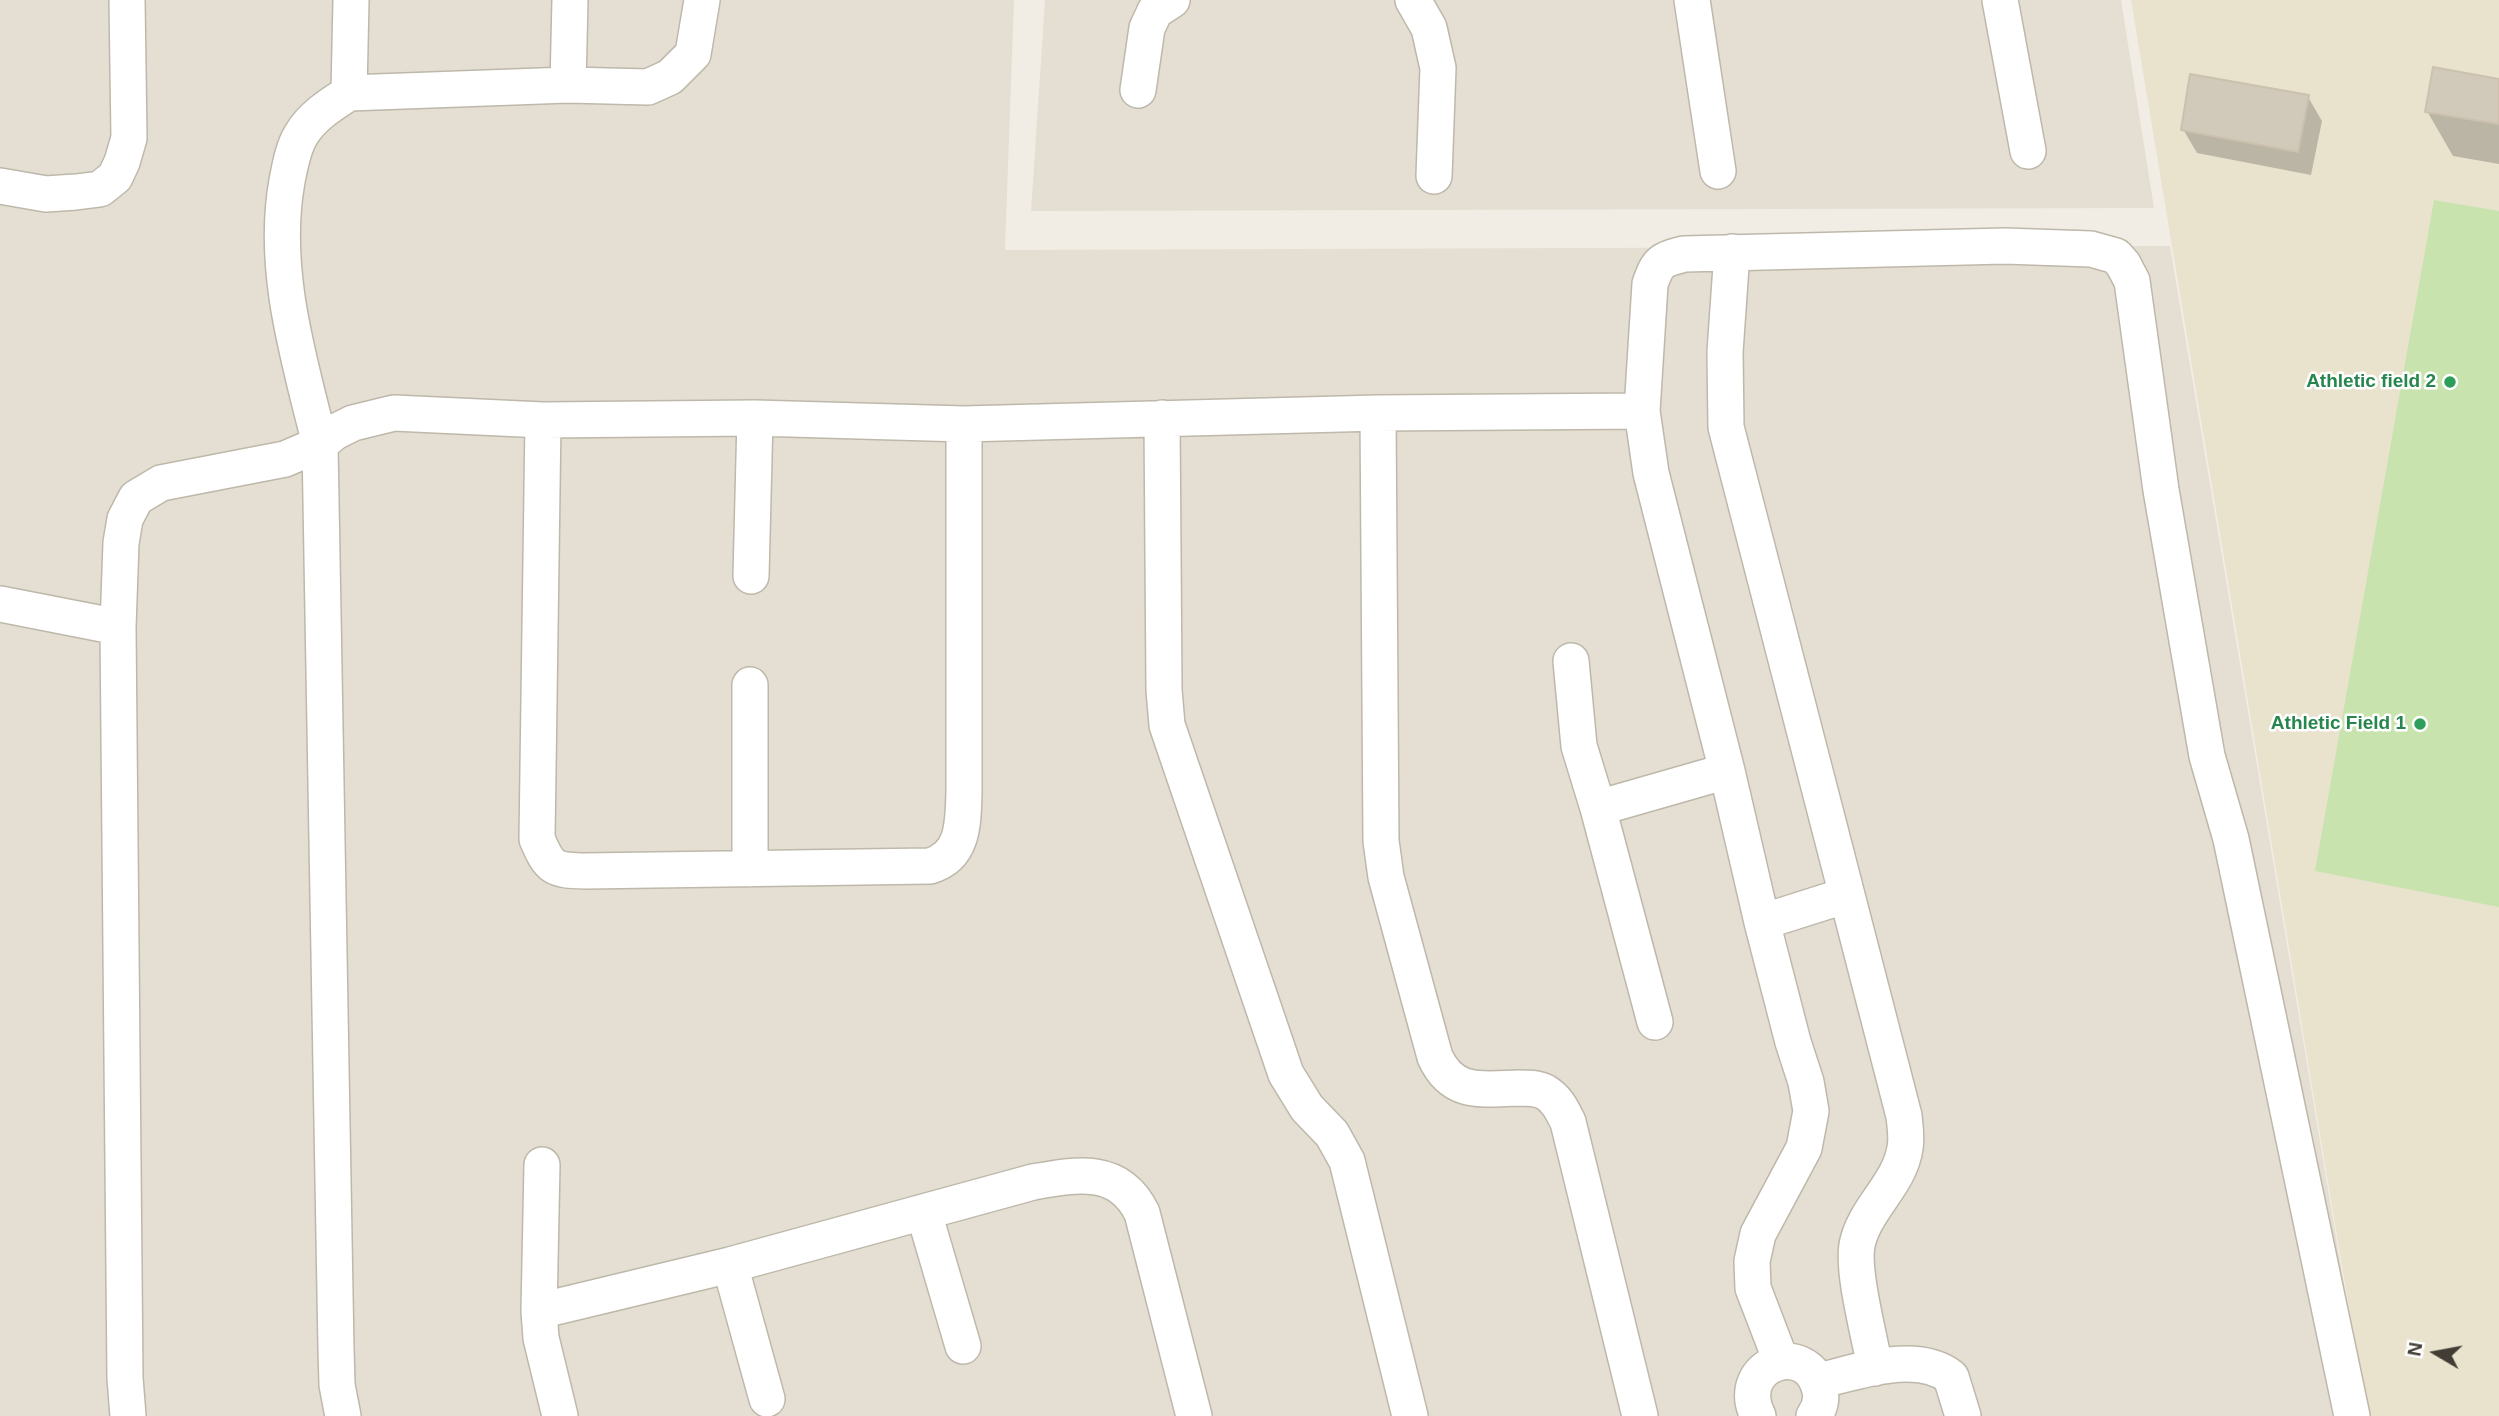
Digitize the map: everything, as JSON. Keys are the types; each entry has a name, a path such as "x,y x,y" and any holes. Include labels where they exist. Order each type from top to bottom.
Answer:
{"street":[{"path":"0,186 46,194 76,192 100,189 110,184 115,177 129,138 127,0"},
{"path":"349,93 351,0"},
{"path":"568,85 570,0"},
{"path":"343,1416 337,1385 320,444 289,310 281,239 283,203 290,164 300,135 322,111 349,93 568,85 648,87 670,76 692,54 702,0"},
{"path":"1138,90 1147,28 1155,11 1172,0"},
{"path":"1413,0 1429,27 1438,68 1434,176"},
{"path":"1692,0 1718,172"},
{"path":"2000,0 2028,151"},
{"path":"1781,1361 1753,1288 1752,1261 1758,1234 1804,1148 1811,1111 1806,1082 1762,922 1727,771 1651,473 1642,411 1650,284 1657,264 1667,258 1684,254 2005,246 2091,249 2116,256 2132,281 2161,490 2207,756 2231,839 2352,1416"},
{"path":"1732,252 1725,352 1726,427 1900,1096 1906,1136 1902,1161 1863,1225 1857,1246 1856,1265 1875,1368"},
{"path":"128,1416 125,1378 118,627 121,543 125,519 136,498 161,483 276,461 303,453 353,423 394,413 543,420 755,418 964,424 1378,413 1642,411"},
{"path":"1378,413 1381,841 1386,877 1435,1057 1442,1072 1451,1081 1472,1088 1543,1090 1560,1107 1568,1122 1640,1416"},
{"path":"751,576 755,418"},
{"path":"1162,418 1164,690 1169,734 1286,1074 1307,1108 1332,1134 1347,1161 1410,1416"},
{"path":"543,420 537,839 547,861 562,870 930,866 948,859 955,849 962,821 964,792 964,424"},
{"path":"0,604 118,627"},
{"path":"1571,661 1579,746 1655,1021"},
{"path":"750,685 750,869"},
{"path":"1598,808 1727,771"},
{"path":"1762,922 1847,895"},
{"path":"542,1165 539,1311 541,1338 560,1416"},
{"path":"539,1311 730,1265 1033,1182 1067,1176 1097,1176 1121,1185 1134,1198 1142,1213 1194,1416"},
{"path":"924,1213 963,1346"},
{"path":"730,1265 767,1399"},
{"path":"1755,1416 1752,1388 1758,1376 1768,1366 1781,1361 1807,1367 1818,1381 1821,1395 1814,1416"},
{"path":"1818,1381 1914,1362 1932,1366 1951,1377 1963,1416"}],"shaded area":[{"path":"0,0 1014,0 1005,250 2170,246 2366,1416 0,1416"},
{"path":"1045,0 2121,0 2154,208 1031,211"},
{"path":"2131,0 2499,0 2499,1416 2367,1416"}],"green space":[{"path":"2434,200 2499,211 2499,907 2315,871"}],"building":[{"path":"2433,67 2499,79 2499,124 2425,112"},
{"path":"2190,74 2309,95 2298,152 2181,130"}],"place":[{"name":"Athletic field 2","path":"2450,382"},
{"name":"Athletic Field 1","path":"2420,724"}]}
